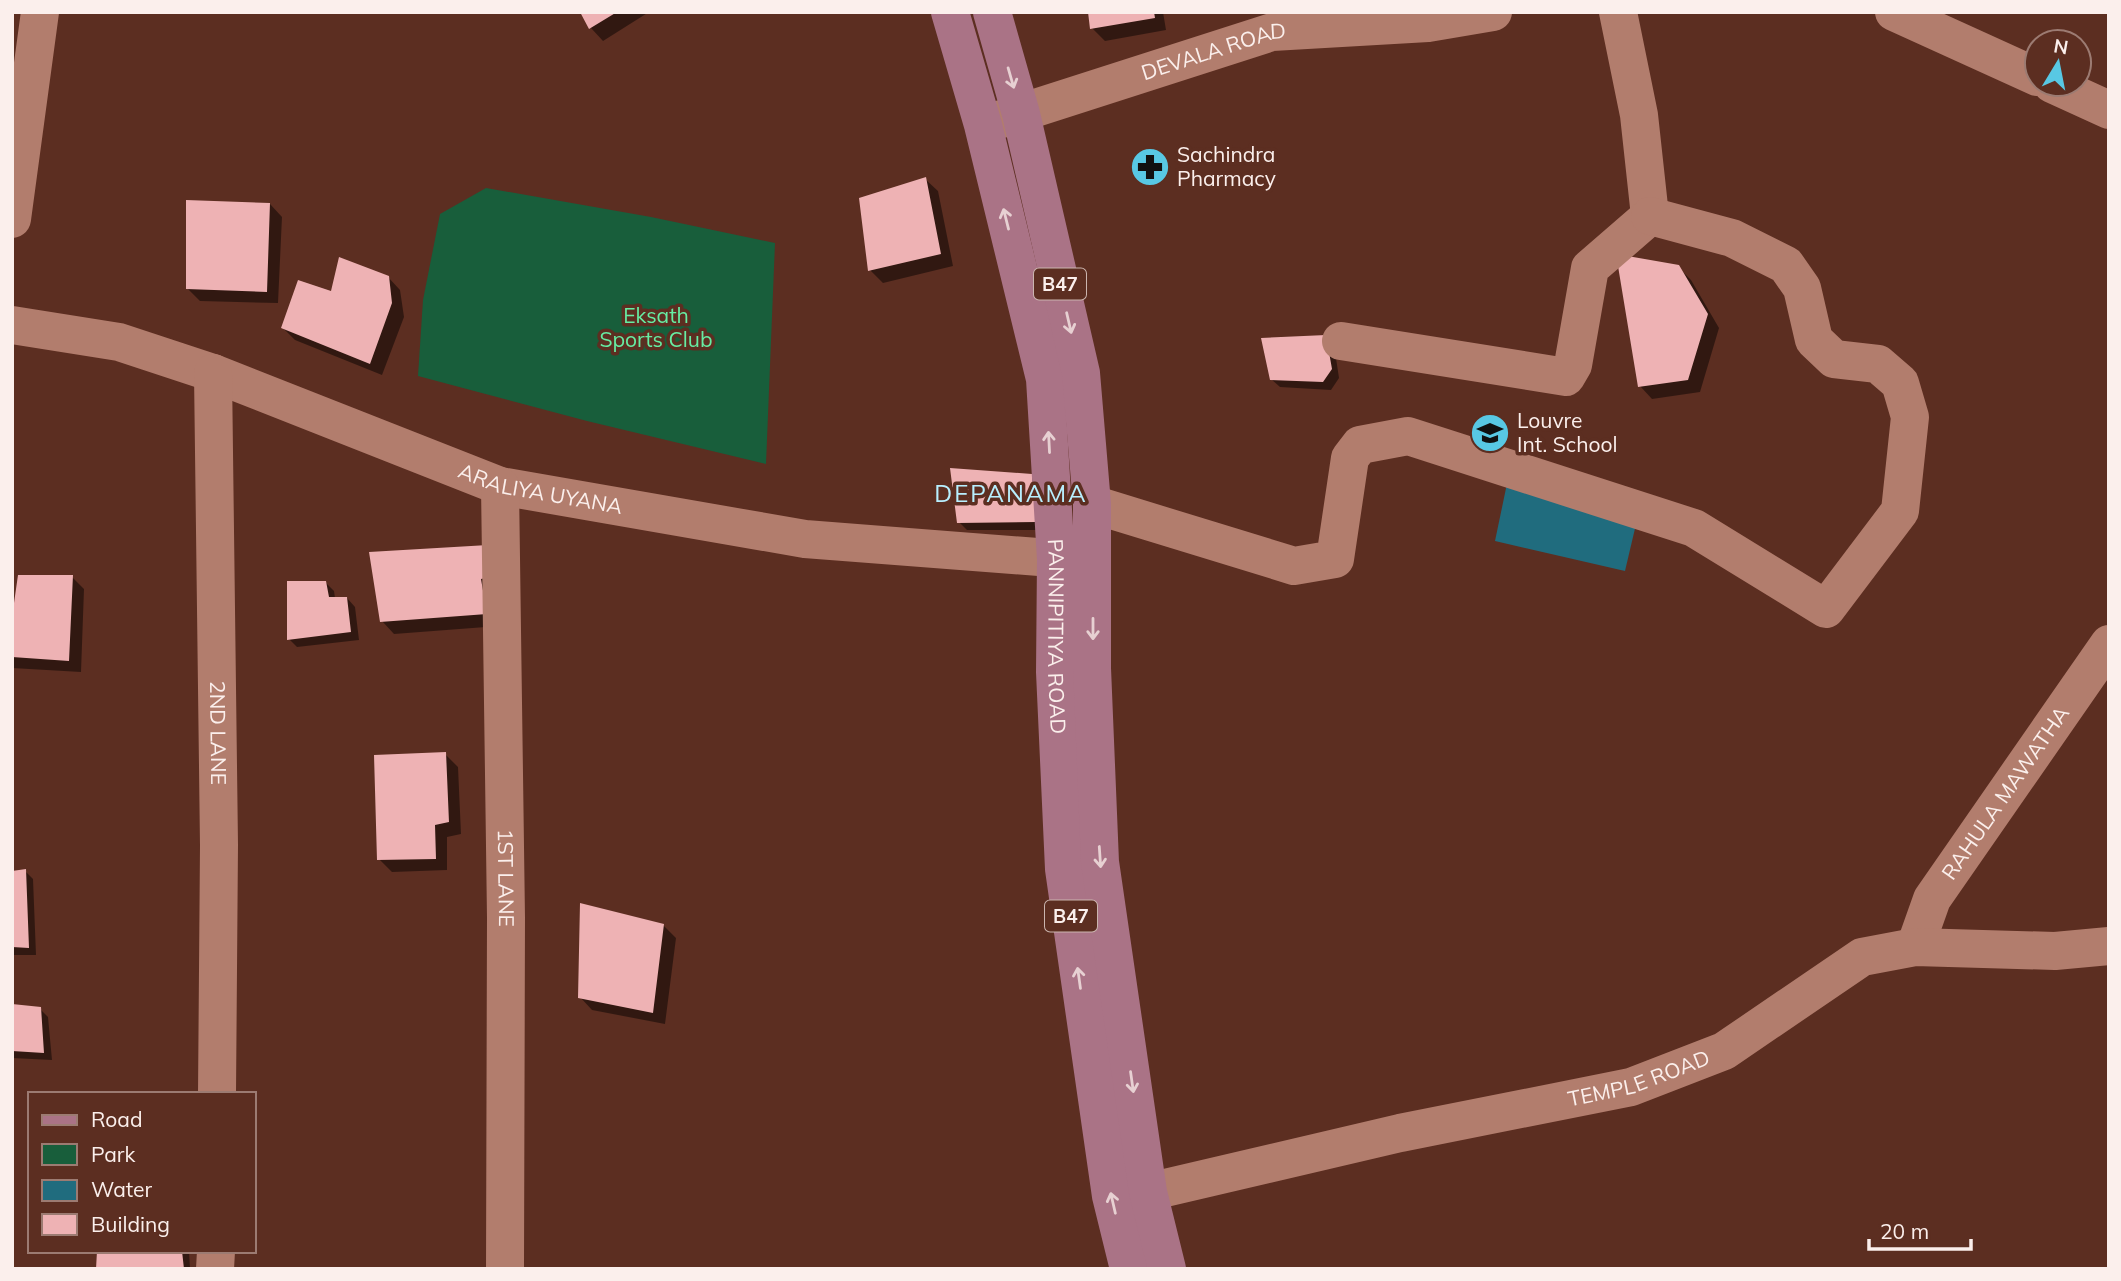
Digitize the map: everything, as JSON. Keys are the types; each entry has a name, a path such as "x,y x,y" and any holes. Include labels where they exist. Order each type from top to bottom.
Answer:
{"main road":[{"name":"PANNIPITIYA ROAD","path":"950,12 983,125 1045,379 1092,668 1100,862 1148,1192 1167,1269"},
{"name":"PANNIPITIYA ROAD","path":"992,12 1021,114 1081,373 1092,504 1074,560 1055,673 1064,869 1111,1196 1129,1269"}],"street":[{"path":"12,219 40,12"},
{"name":"DEVALA ROAD","path":"983,125 1272,32 1428,23 1493,12"},
{"path":"1619,12 1640,115 1650,216"},
{"path":"1894,12 1966,28 2023,67"},
{"path":"2083,98 2109,110"},
{"path":"1341,341 1566,377 1573,365 1590,268 1650,216"},
{"path":"1092,504 1294,566 1335,559 1350,458 1360,445 1408,436 1694,528 1826,609 1900,511 1910,417 1900,383 1878,364 1833,359 1814,340 1802,288 1786,265 1732,238 1650,216"},
{"name":"ARALIYA UYANA","path":"12,325 119,342 213,373 500,485 805,539 1074,560"},
{"name":"2ND LANE","path":"213,373 219,845 217,1092"},
{"name":"1ST LANE","path":"500,485 506,918 505,1269"},
{"name":"RAHULA MAWATHA","path":"1915,947 1932,899 2109,644"},
{"name":"TEMPLE ROAD","path":"1148,1192 1400,1133 1631,1087 1724,1051 1862,957 1915,947 2055,951 2109,946"}],"green space":[{"name":"Eksath Sports Club","path":"486,188 651,217 775,243 766,464 587,421 418,376 423,300 440,214"}],"water":[{"path":"1509,474 1641,503 1625,571 1495,541"}],"building":[{"path":"580,12 617,12 589,29"},
{"path":"1088,12 1154,12 1155,18 1090,29"},
{"path":"926,177 941,254 868,271 859,198"},
{"path":"186,200 270,203 267,292 186,289"},
{"path":"1616,254 1679,265 1708,314 1688,380 1638,387"},
{"path":"339,257 389,276 392,303 370,364 281,328 298,280 331,291"},
{"path":"1326,335 1332,369 1323,382 1270,380 1261,338"},
{"path":"950,468 1032,474 1036,522 957,523"},
{"path":"488,545 494,576 481,579 487,614 380,622 369,552"},
{"path":"18,575 73,575 69,661 12,657 12,617"},
{"path":"287,581 326,581 329,597 347,597 351,632 287,640"},
{"path":"446,752 449,822 435,825 436,859 377,860 374,755"},
{"path":"26,869 29,948 12,947 12,871"},
{"path":"580,903 664,924 653,1013 578,998"},
{"path":"12,1004 41,1007 44,1053 12,1051"},
{"path":"97,1253 182,1253 184,1269 96,1269"}],"place":[{"name":"Sachindra Pharmacy","path":"1150,167"},
{"name":"Louvre Int. School","path":"1490,433"}],"district":[{"name":"DEPANAMA","path":"1011,494"}]}
